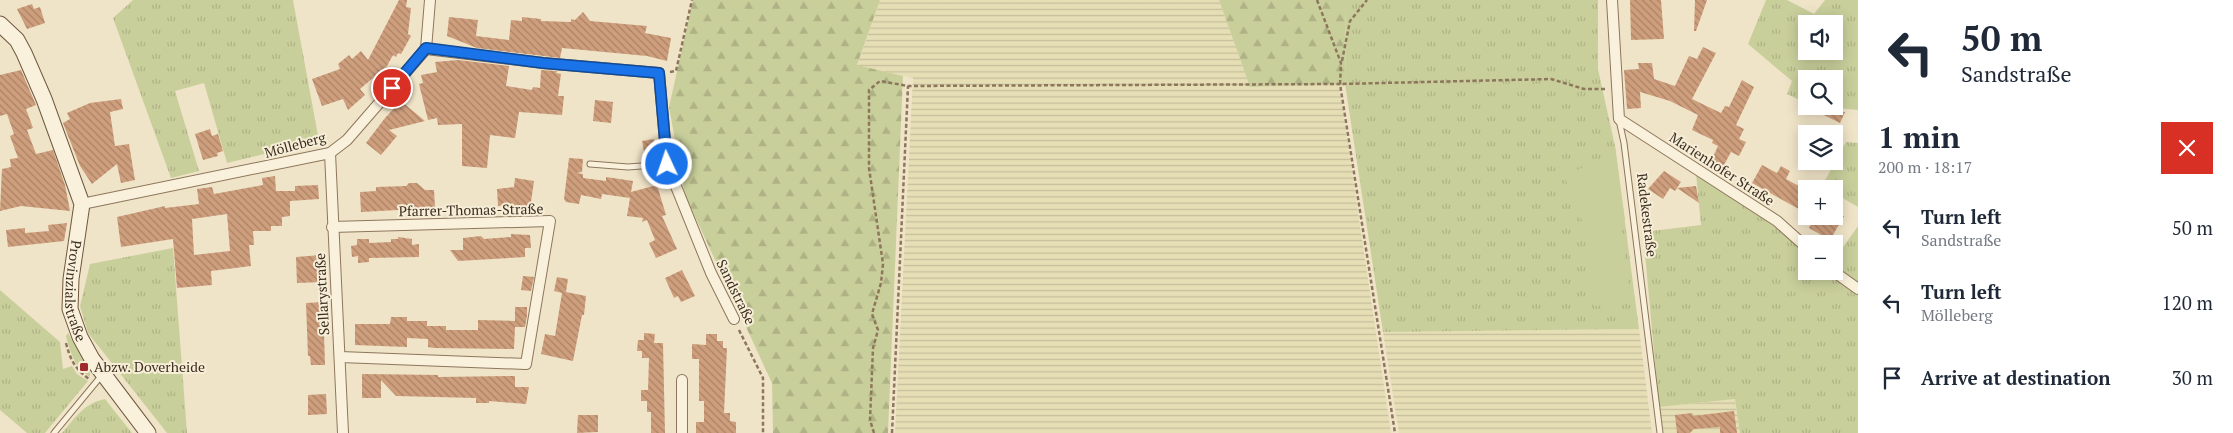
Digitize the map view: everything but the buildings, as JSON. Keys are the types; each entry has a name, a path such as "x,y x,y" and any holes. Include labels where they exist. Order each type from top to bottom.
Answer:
{"main road":[{"name":"Provinzialstraße","path":"0,24 17,40 24,53 44,99 82,204 71,280 70,309 80,337 103,374 148,433"}],"street":[{"path":"430,0 426,48 543,63 659,73"},
{"name":"Radekestraße","path":"1612,0 1615,86 1619,119"},
{"name":"Mölleberg","path":"82,204 330,153 347,140 426,48"},
{"name":"Sandstraße","path":"659,73 667,164 711,273 734,319"},
{"name":"Marienhofer Straße","path":"1619,119 1777,221 1798,240"},
{"name":"Sellarystraße","path":"330,153 343,433"},
{"name":"Pfarrer-Thomas-Straße","path":"332,227 550,221 526,364 340,358"},
{"path":"1843,278 1858,289"},
{"path":"682,380 682,433"}],"lane":[{"name":"Radekestraße","path":"1619,119 1624,143 1660,433"},
{"path":"590,164 628,167 667,164"},
{"path":"54,433 103,374"}],"path":[{"path":"659,73 676,71 692,0"},
{"path":"1317,0 1342,63"},
{"path":"1367,0 1350,21 1340,84 1395,433"},
{"path":"874,433 870,420 873,348 878,330 872,314 881,284 883,264 869,168 869,90 880,81 908,86 1340,84 1551,79 1584,90 1601,90 1615,86"},
{"path":"892,433 908,86"},
{"name":"Sandstraße","path":"734,319 763,378 764,433"}],"shaded area":[{"path":"880,0 1219,0 1250,87 1345,84 1340,92 1391,433 895,433 913,78 857,66"},
{"path":"1639,329 1652,433 1399,433 1383,332"},
{"path":"1735,399 1740,433 1663,433 1659,407"}],"green space":[{"path":"133,0 293,0 319,141 227,163 204,83 175,91 199,171 171,178 113,18"},
{"path":"693,0 880,0 857,65 903,76 888,433 773,433 772,383 685,195 669,107"},
{"path":"1219,0 1346,0 1345,84 1250,87"},
{"path":"1346,0 1598,0 1598,69 1615,146 1639,329 1383,332 1345,84"},
{"path":"1766,0 1787,0 1814,14 1825,0 1858,0 1858,110 1843,109 1843,70 1798,70 1798,99 1787,94 1792,81 1748,44"},
{"path":"1846,142 1858,143 1858,207 1843,198 1843,180 1825,180 1831,170 1843,170 1843,148"},
{"path":"1615,146 1625,220 1621,222 1631,302 1594,306 1584,226 1564,175 1600,161 1608,150"},
{"path":"1696,174 1776,226 1798,246 1798,280 1839,280 1858,294 1858,433 1740,433 1735,399 1659,407 1643,232 1701,225"},
{"path":"1858,226 1858,283 1843,274 1843,247"},
{"path":"173,248 187,433 167,433 88,333 80,306 90,264"},
{"path":"0,290 60,342 63,369 72,366 77,374 88,381 45,433 27,433 0,410"},
{"path":"68,333 90,372 90,377 80,369 74,359 66,336"},
{"path":"105,399 132,433 62,433 91,404"}],"place":[{"name":"Abzw. Doverheide","path":"84,367"}],"route":[{"path":"392,88 426,48 543,63 659,73 666,129 667,164"}]}
